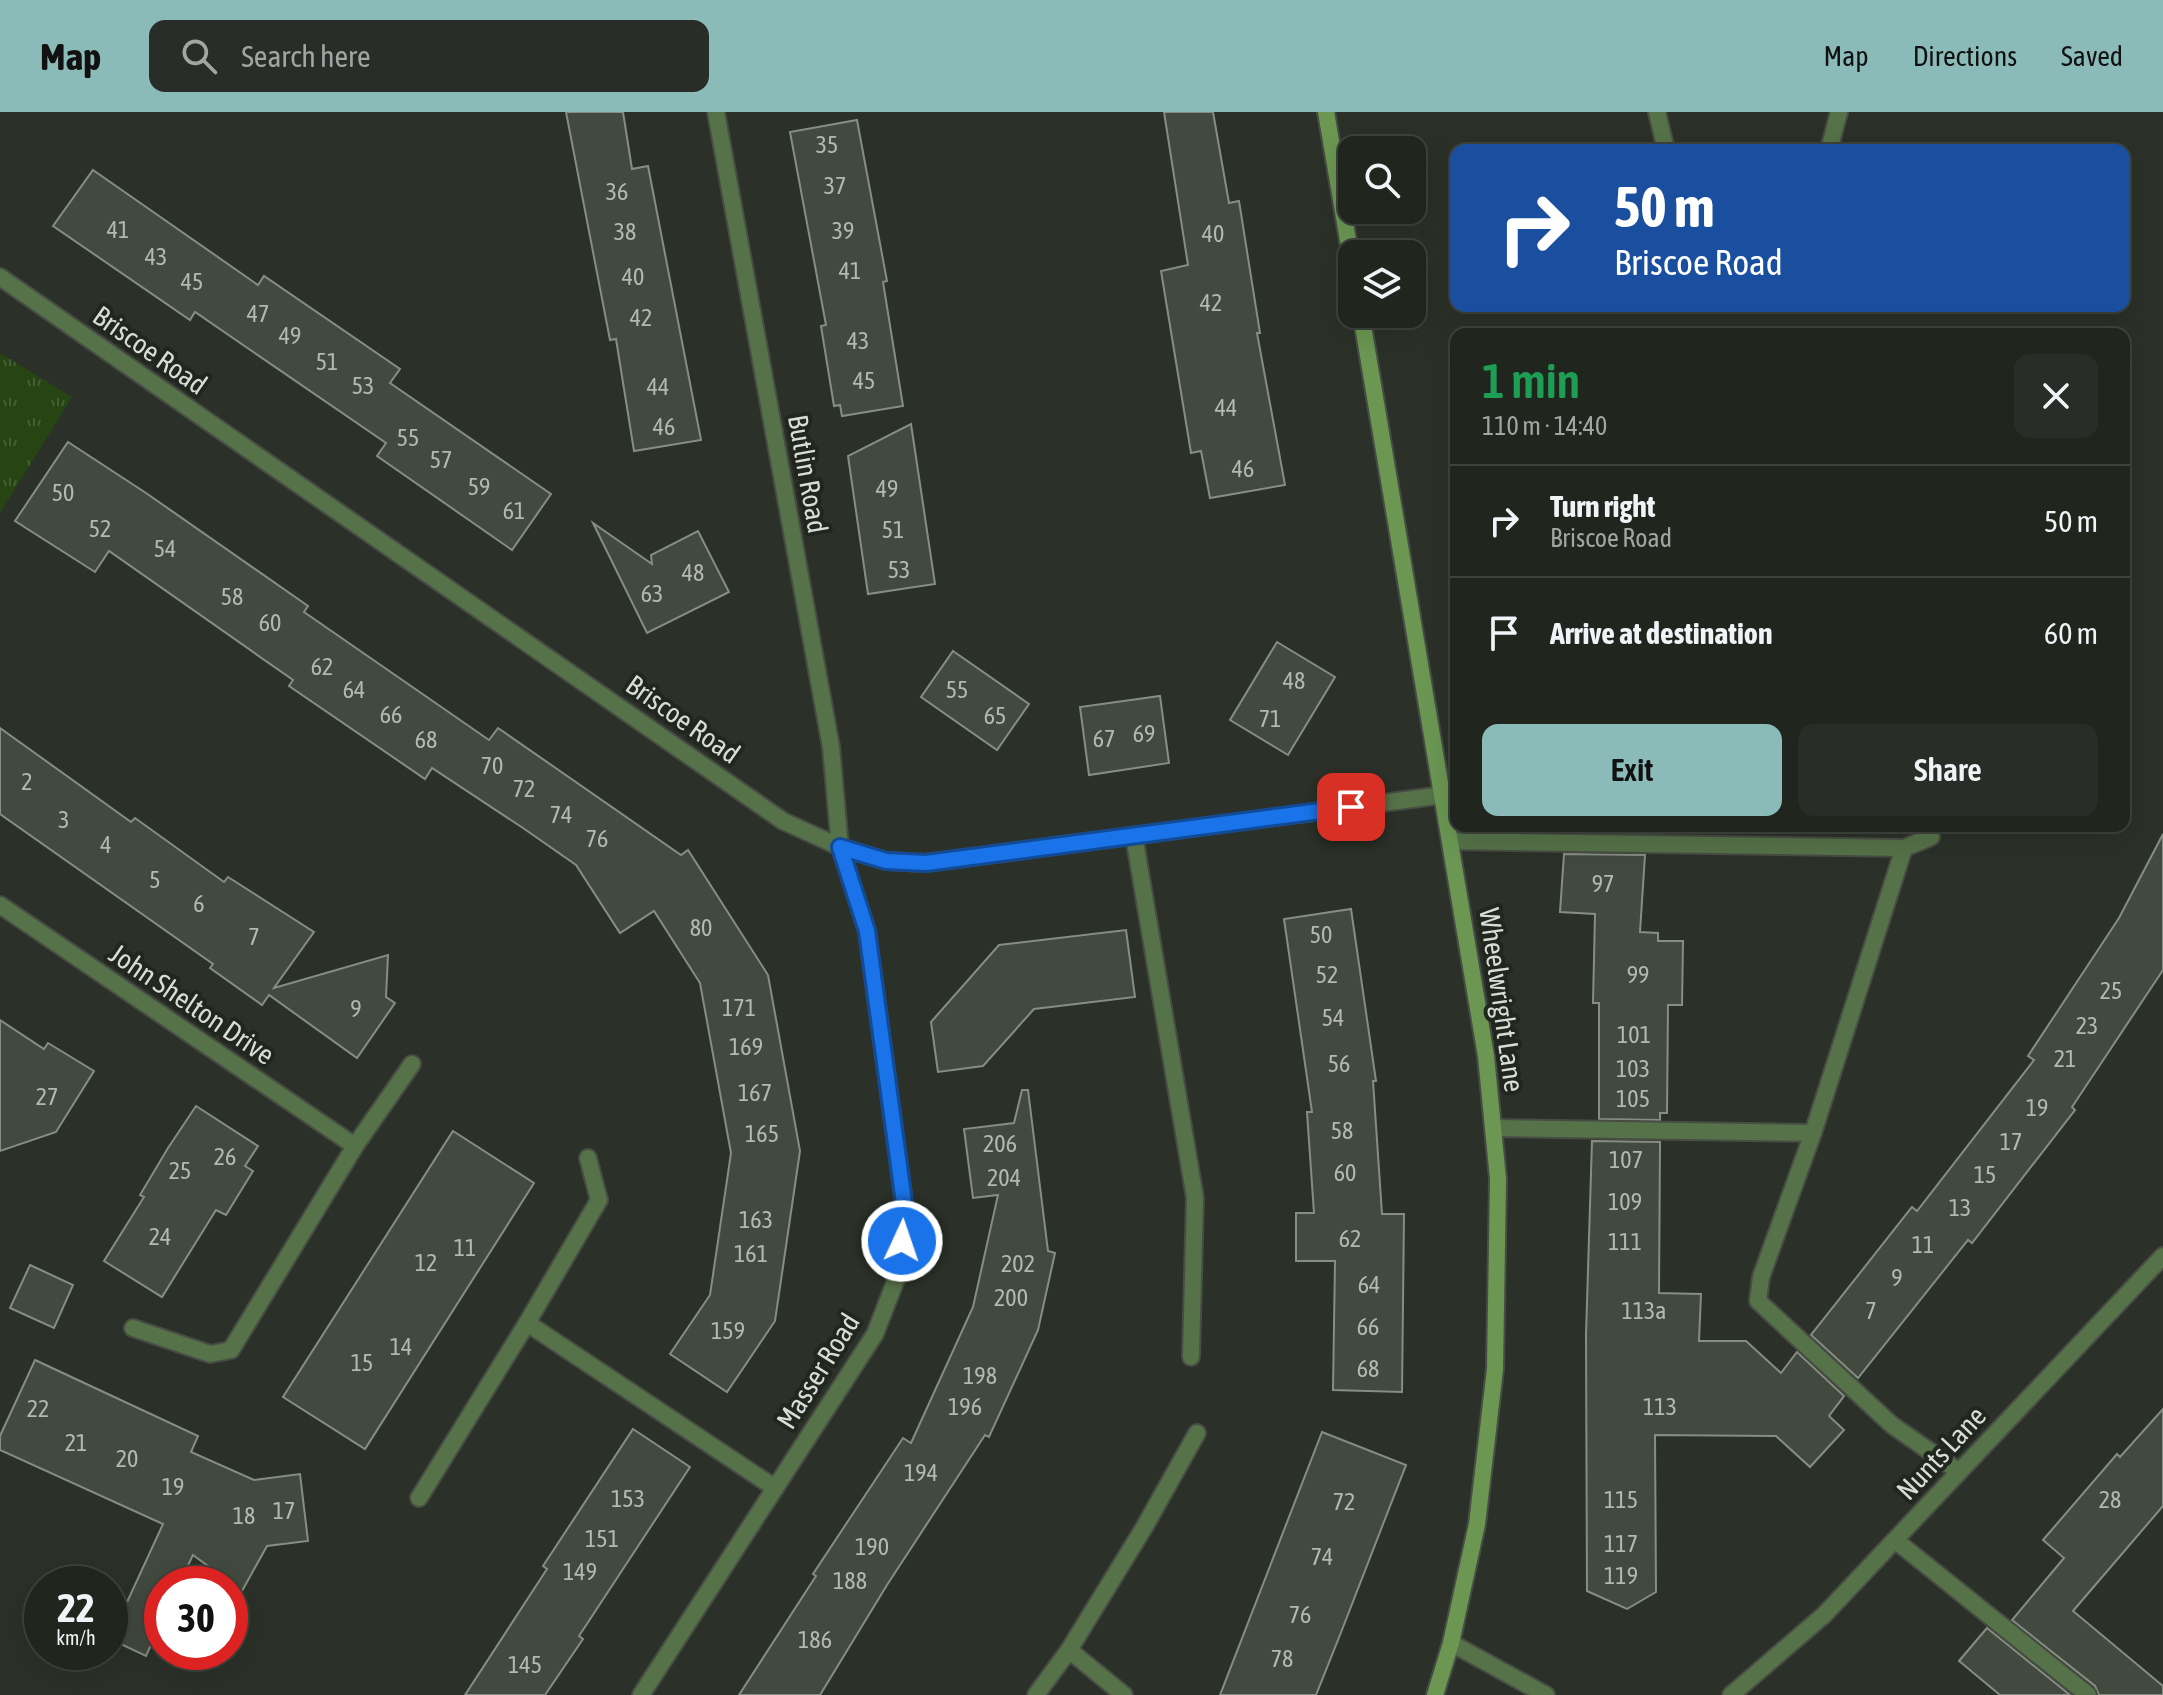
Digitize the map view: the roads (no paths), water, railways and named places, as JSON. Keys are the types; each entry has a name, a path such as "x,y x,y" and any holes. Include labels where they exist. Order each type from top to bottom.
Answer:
{"street":[{"name":"Butlin Road","path":"716,112 831,747 840,847"},
{"path":"1326,112 1348,240"},
{"path":"1657,112 1665,144"},
{"path":"1831,144 1839,112"},
{"name":"Briscoe Road","path":"0,277 783,821 840,847 886,861 926,863 1443,795"},
{"name":"Wheelwright Lane","path":"1363,328 1486,1056 1498,1179 1495,1369 1477,1524 1451,1643 1435,1695"},
{"path":"1134,836 1195,1198 1191,1357"},
{"path":"1451,841 1904,848 1931,837"},
{"name":"Masser Road","path":"641,1695 875,1334 899,1272 905,1210 867,931 840,847"},
{"path":"1904,848 1813,1133 1761,1277 1758,1301 1892,1425 1958,1471"},
{"name":"John Shelton Drive","path":"0,905 355,1146"},
{"path":"133,1328 210,1354 231,1350 355,1146 412,1064"},
{"path":"1493,1128 1813,1133"},
{"path":"419,1498 599,1200 588,1158"},
{"name":"Nunts Lane","path":"1731,1695 1824,1615 2163,1256"},
{"path":"527,1323 775,1488"},
{"path":"1036,1695 1069,1650 1145,1526 1197,1433"},
{"path":"1895,1540 2088,1695"},
{"path":"1451,1643 1546,1695"},
{"path":"1069,1650 1124,1695"},
{"name":"Nunts Lane","path":"1723,1695 1750,1678"}]}
